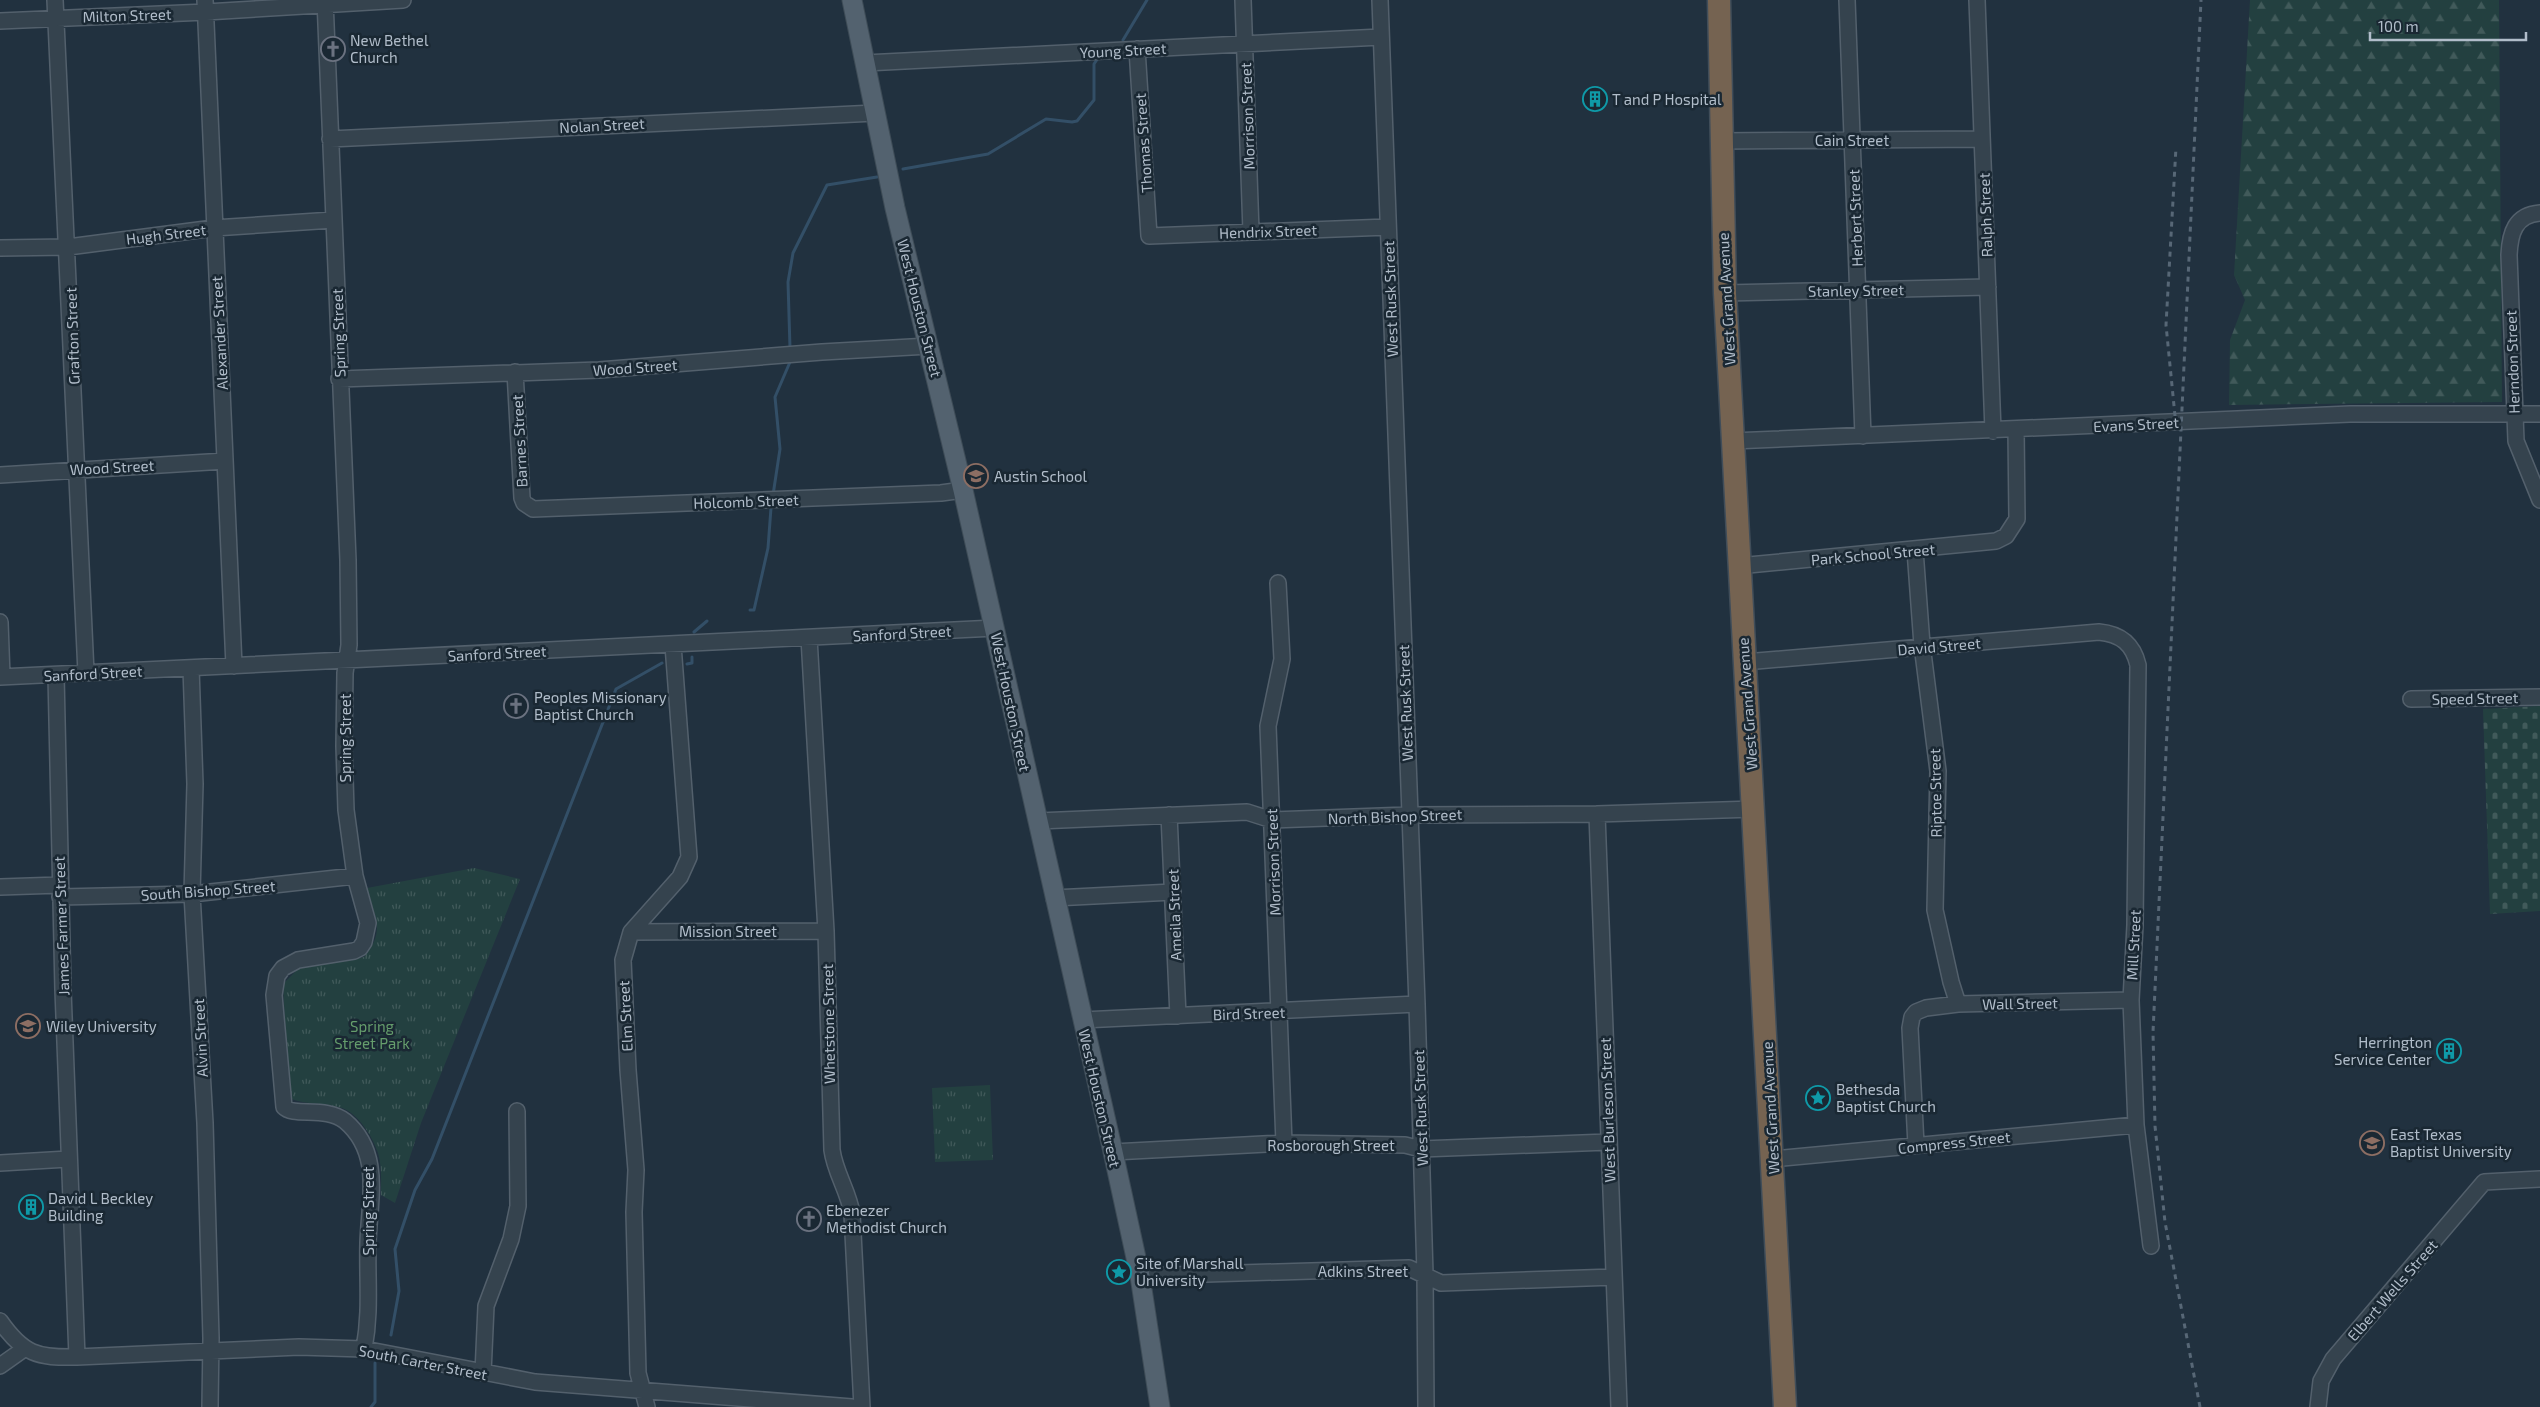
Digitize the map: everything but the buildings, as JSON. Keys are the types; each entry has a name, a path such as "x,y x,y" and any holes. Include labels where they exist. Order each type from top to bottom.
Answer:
{"highway":[{"name":"West Grand Avenue","path":"1720,0 1725,292 1738,566 1754,810 1785,1407"}],"main road":[{"name":"West Houston Street","path":"852,0 895,208 930,346 995,628 1054,898 1114,1152 1140,1276 1160,1407"}],"street":[{"name":"Grafton Street","path":"55,0 68,247 86,673"},
{"name":"Milton Street","path":"0,21 205,6 403,0"},
{"name":"Morrison Street","path":"1243,0 1251,232"},
{"name":"West Rusk Street","path":"1380,0 1408,815 1417,1004 1425,1274 1426,1407"},
{"name":"Herbert Street","path":"1847,0 1862,436"},
{"name":"Ralph Street","path":"1978,0 1992,430"},
{"name":"Spring Street","path":"325,2 339,379 348,560 349,645 344,746 346,810 355,876 368,923 364,942 360,948 354,951 298,960 290,964 277,976 274,994 284,1107 289,1111 325,1112 340,1117 354,1131 369,1160 372,1186 368,1244 370,1309 364,1349"},
{"name":"Alexander Street","path":"205,6 234,666"},
{"name":"Young Street","path":"865,63 1382,37"},
{"name":"Thomas Street","path":"1137,49 1149,236"},
{"name":"Nolan Street","path":"330,140 875,113"},
{"name":"Cain Street","path":"1721,142 1982,139"},
{"name":"Herndon Street","path":"2540,213 2529,215 2517,222 2509,241 2508,255 2516,441 2523,463 2540,500"},
{"name":"Hugh Street","path":"0,248 68,247 214,228 333,220"},
{"name":"Hendrix Street","path":"1149,236 1388,227"},
{"name":"Stanley Street","path":"1725,292 1988,288"},
{"name":"Wood Street","path":"339,379 612,370 822,352 930,346"},
{"name":"Barnes Street","path":"515,372 522,498 529,507"},
{"name":"Evans Street","path":"1732,441 2350,414 2540,414"},
{"name":"Park School Street","path":"1738,566 1986,543 2006,536 2013,528 2018,508 2016,429"},
{"name":"Wood Street","path":"0,475 225,461"},
{"name":"Holcomb Street","path":"529,507 533,509 550,509 941,494 963,490"},
{"name":"Riptoe Street","path":"1915,550 1922,647 1938,771 1935,910 1951,982 1958,1004"},
{"name":"Morrison Street","path":"1278,582 1282,651 1268,716 1284,1144"},
{"path":"0,622 1,677"},
{"name":"Sanford Street","path":"1,677 995,628"},
{"name":"David Street","path":"1745,662 2099,632 2111,633 2130,645"},
{"name":"Whetstone Street","path":"809,638 826,932 832,1150 835,1169 849,1198 852,1214 862,1407"},
{"name":"Elm Street","path":"647,1407 638,1373 634,1212 636,1170 623,971 624,952 631,932 680,877 689,857 673,645"},
{"name":"Mill Street","path":"2130,645 2138,665 2136,905 2130,1000 2136,1125 2151,1246"},
{"name":"Alvin Street","path":"191,668 195,784 192,894 205,1123 210,1407"},
{"name":"James Farmer Street","path":"56,675 68,1159 77,1357"},
{"name":"Speed Street","path":"2411,699 2540,697"},
{"name":"North Bishop Street","path":"1038,821 1247,812 1272,820 1408,815 1597,814 1754,810"},
{"name":"West Burleson Street","path":"1597,814 1619,1407"},
{"name":"Ameila Street","path":"1169,815 1178,1016"},
{"name":"South Bishop Street","path":"0,887 60,891 192,894 355,876"},
{"path":"1054,898 1173,892"},
{"name":"Mission Street","path":"631,932 826,932"},
{"name":"Wall Street","path":"1916,1145 1910,1028 1912,1017 1926,1008 1958,1004 2130,1000"},
{"name":"Bird Street","path":"1082,1020 1417,1004"},
{"path":"483,1373 486,1306 511,1239 518,1206 517,1111"},
{"name":"Compress Street","path":"1772,1159 2136,1125"},
{"name":"Rosborough Street","path":"1114,1152 1284,1144 1405,1145 1421,1149 1608,1142"},
{"path":"0,1163 68,1159"},
{"name":"Elbert Wells Street","path":"2318,1407 2321,1381 2333,1359 2484,1182 2540,1179"},
{"name":"Adkins Street","path":"1140,1276 1409,1268 1441,1283 1614,1277"},
{"path":"0,1321 14,1340 24,1349 0,1366"},
{"name":"South Carter Street","path":"24,1349 43,1356 77,1357 298,1347 364,1349 526,1381 643,1392 852,1407"}],"green space":[{"path":"2250,0 2499,0 2502,402 2229,405 2230,340 2245,300 2234,275"},
{"path":"2540,706 2540,911 2490,914 2483,709"},
{"name":"Spring Street Park","path":"474,868 520,879 421,1123 395,1203 381,1195 381,1168 378,1153 369,1133 354,1115 342,1108 289,1098 283,984 300,967 364,957 371,948 377,932 377,924 367,888"},
{"path":"990,1085 993,1160 935,1162 932,1088"}],"waterway":[{"path":"1123,40 1147,0"},
{"path":"903,169 988,154 1046,119 1077,121 1094,100 1094,64 1098,58"},
{"path":"790,348 788,282 793,253 827,185 877,177"},
{"path":"773,495 780,449 775,397 790,362"},
{"path":"750,610 754,610 768,548 771,508"},
{"path":"694,632 707,621"},
{"path":"687,664 692,663 692,657"},
{"path":"391,1335 399,1291 395,1249 415,1190 432,1159 616,689 662,663"},
{"path":"371,1407 375,1402 375,1363"}],"railway":[{"path":"2200,1407 2165,1222 2155,1126 2153,1032 2201,0"},
{"path":"2176,147 2166,325 2176,426"}],"place":[{"name":"New Bethel Church","path":"333,49"},
{"name":"T and P Hospital","path":"1595,99"},
{"name":"Austin School","path":"976,476"},
{"name":"Peoples Missionary Baptist Church","path":"516,706"},
{"name":"Wiley University","path":"28,1026"},
{"name":"Herrington Service Center","path":"2449,1051"},
{"name":"Bethesda Baptist Church","path":"1818,1098"},
{"name":"East Texas Baptist University","path":"2372,1143"},
{"name":"David L Beckley Building","path":"31,1207"},
{"name":"Ebenezer Methodist Church","path":"809,1219"},
{"name":"Site of Marshall University","path":"1119,1272"}]}
